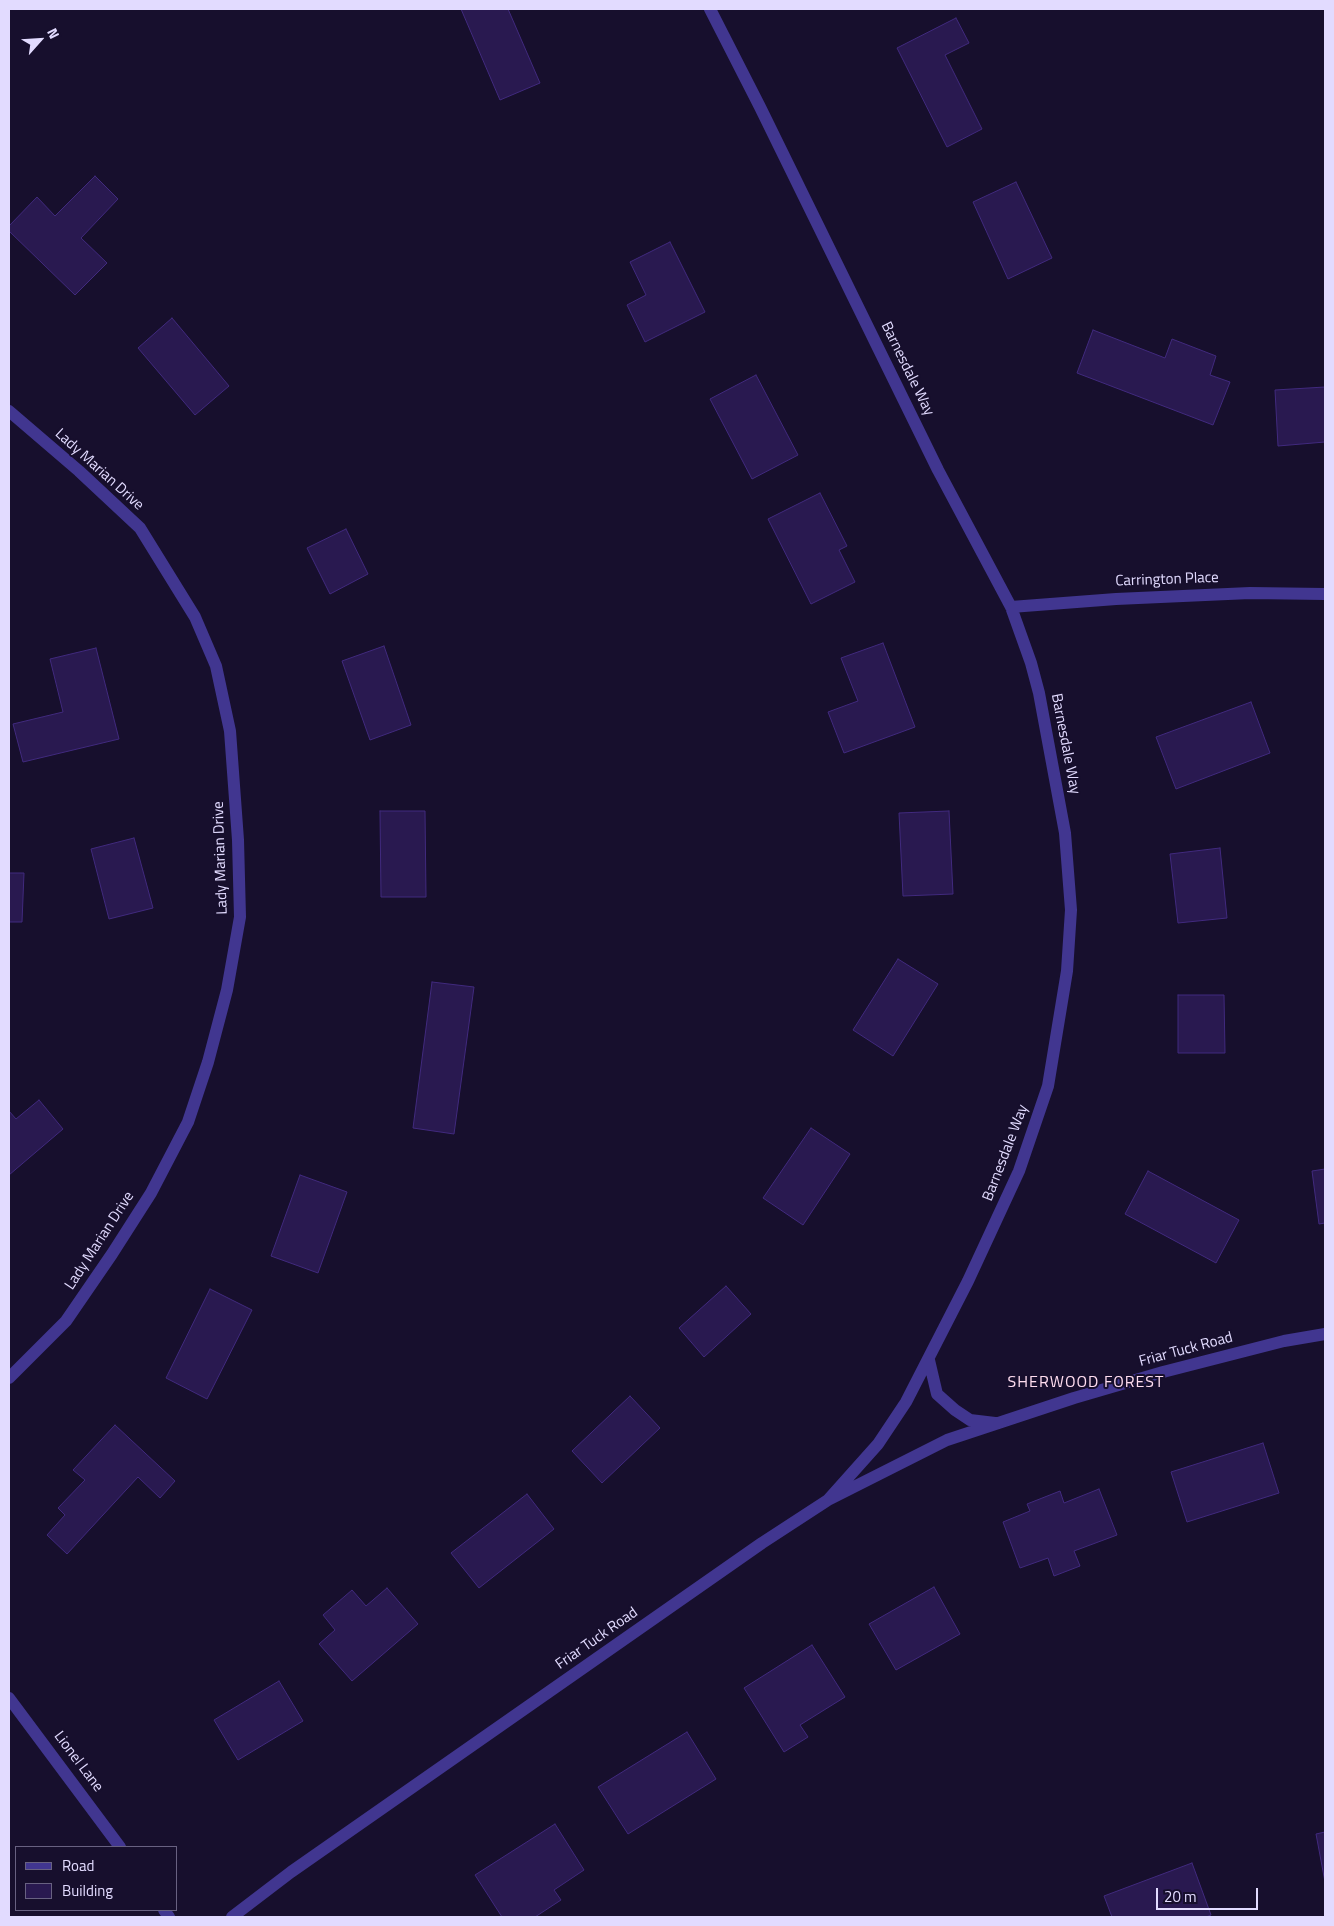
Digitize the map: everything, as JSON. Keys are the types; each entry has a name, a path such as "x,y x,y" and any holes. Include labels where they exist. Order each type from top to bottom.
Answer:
{"street":[{"name":"Barnesdale Way","path":"710,9 938,470 1011,607 1031,663 1039,693 1065,833 1071,910 1067,971 1048,1086 1019,1171 929,1360 906,1402 878,1444 828,1500"},
{"name":"Lady Marian Drive","path":"9,411 79,471 140,528 196,617 216,666 230,730 238,840 240,917 227,990 208,1062 188,1122 151,1193 66,1321 9,1378"},
{"name":"Carrington Place","path":"1011,607 1250,593 1325,594"},
{"name":"Friar Tuck Road","path":"232,1917 308,1860 762,1543 828,1500 947,1440 1074,1398 1163,1372 1284,1341 1325,1334"},
{"name":"Friar Tuck Road","path":"929,1360 937,1394 970,1420 1000,1424"},
{"name":"Lionel Lane","path":"9,1698 119,1846"}],"building":[{"path":"461,9 508,9 540,83 500,100"},
{"path":"956,18 969,43 945,55 982,129 947,147 897,48"},
{"path":"95,176 118,199 81,238 107,263 75,295 9,231 9,226 37,197 55,216"},
{"path":"1016,182 1052,258 1008,279 973,202"},
{"path":"670,242 705,312 645,342 627,305 646,295 630,262"},
{"path":"172,318 229,386 195,415 138,348"},
{"path":"1093,330 1165,358 1172,339 1216,356 1210,375 1230,382 1213,425 1077,373"},
{"path":"756,375 798,455 752,479 710,399"},
{"path":"1325,387 1325,442 1278,446 1275,390"},
{"path":"820,493 847,546 839,550 855,582 811,604 768,519"},
{"path":"346,529 368,574 330,594 307,548"},
{"path":"883,643 915,727 844,753 828,712 858,701 841,658"},
{"path":"384,646 411,725 370,740 342,661"},
{"path":"96,648 119,739 23,762 13,724 63,712 50,659"},
{"path":"1251,702 1270,753 1176,789 1156,737"},
{"path":"380,811 425,811 426,897 381,897"},
{"path":"949,811 953,894 903,896 899,813"},
{"path":"134,838 153,908 109,919 91,849"},
{"path":"1220,848 1227,918 1178,923 1170,854"},
{"path":"9,873 24,873 22,922 9,922"},
{"path":"898,959 938,984 893,1056 853,1030"},
{"path":"432,982 474,987 454,1134 413,1128"},
{"path":"1178,995 1224,995 1225,1053 1178,1053"},
{"path":"39,1100 63,1129 9,1175 9,1111 16,1119"},
{"path":"811,1128 850,1154 803,1225 763,1198"},
{"path":"1325,1169 1325,1223 1319,1224 1312,1171"},
{"path":"1148,1171 1239,1220 1216,1263 1125,1214"},
{"path":"300,1175 347,1192 318,1273 271,1256"},
{"path":"726,1286 751,1314 704,1357 679,1328"},
{"path":"210,1289 252,1310 207,1399 166,1378"},
{"path":"630,1396 660,1428 602,1483 572,1451"},
{"path":"115,1425 175,1481 160,1498 138,1477 67,1554 47,1535 65,1515 58,1508 85,1480 73,1470"},
{"path":"1263,1443 1279,1493 1187,1522 1171,1472"},
{"path":"1099,1489 1117,1535 1074,1551 1080,1566 1054,1576 1048,1558 1020,1568 1003,1522 1030,1511 1027,1504 1060,1491 1064,1503"},
{"path":"527,1494 554,1529 479,1588 451,1553"},
{"path":"934,1587 960,1634 896,1670 869,1624"},
{"path":"387,1588 418,1624 352,1681 319,1644 335,1630 323,1615 352,1590 366,1606"},
{"path":"812,1645 845,1697 800,1725 808,1737 784,1752 744,1688"},
{"path":"279,1681 303,1721 238,1760 214,1720"},
{"path":"687,1732 716,1779 628,1834 598,1787"},
{"path":"555,1824 584,1870 554,1890 561,1900 535,1917 502,1917 475,1875"},
{"path":"1325,1832 1325,1882 1316,1834"},
{"path":"1192,1863 1211,1915 1206,1917 1112,1917 1104,1896"}],"district":[{"name":"SHERWOOD FOREST","path":"1086,1383"}]}
